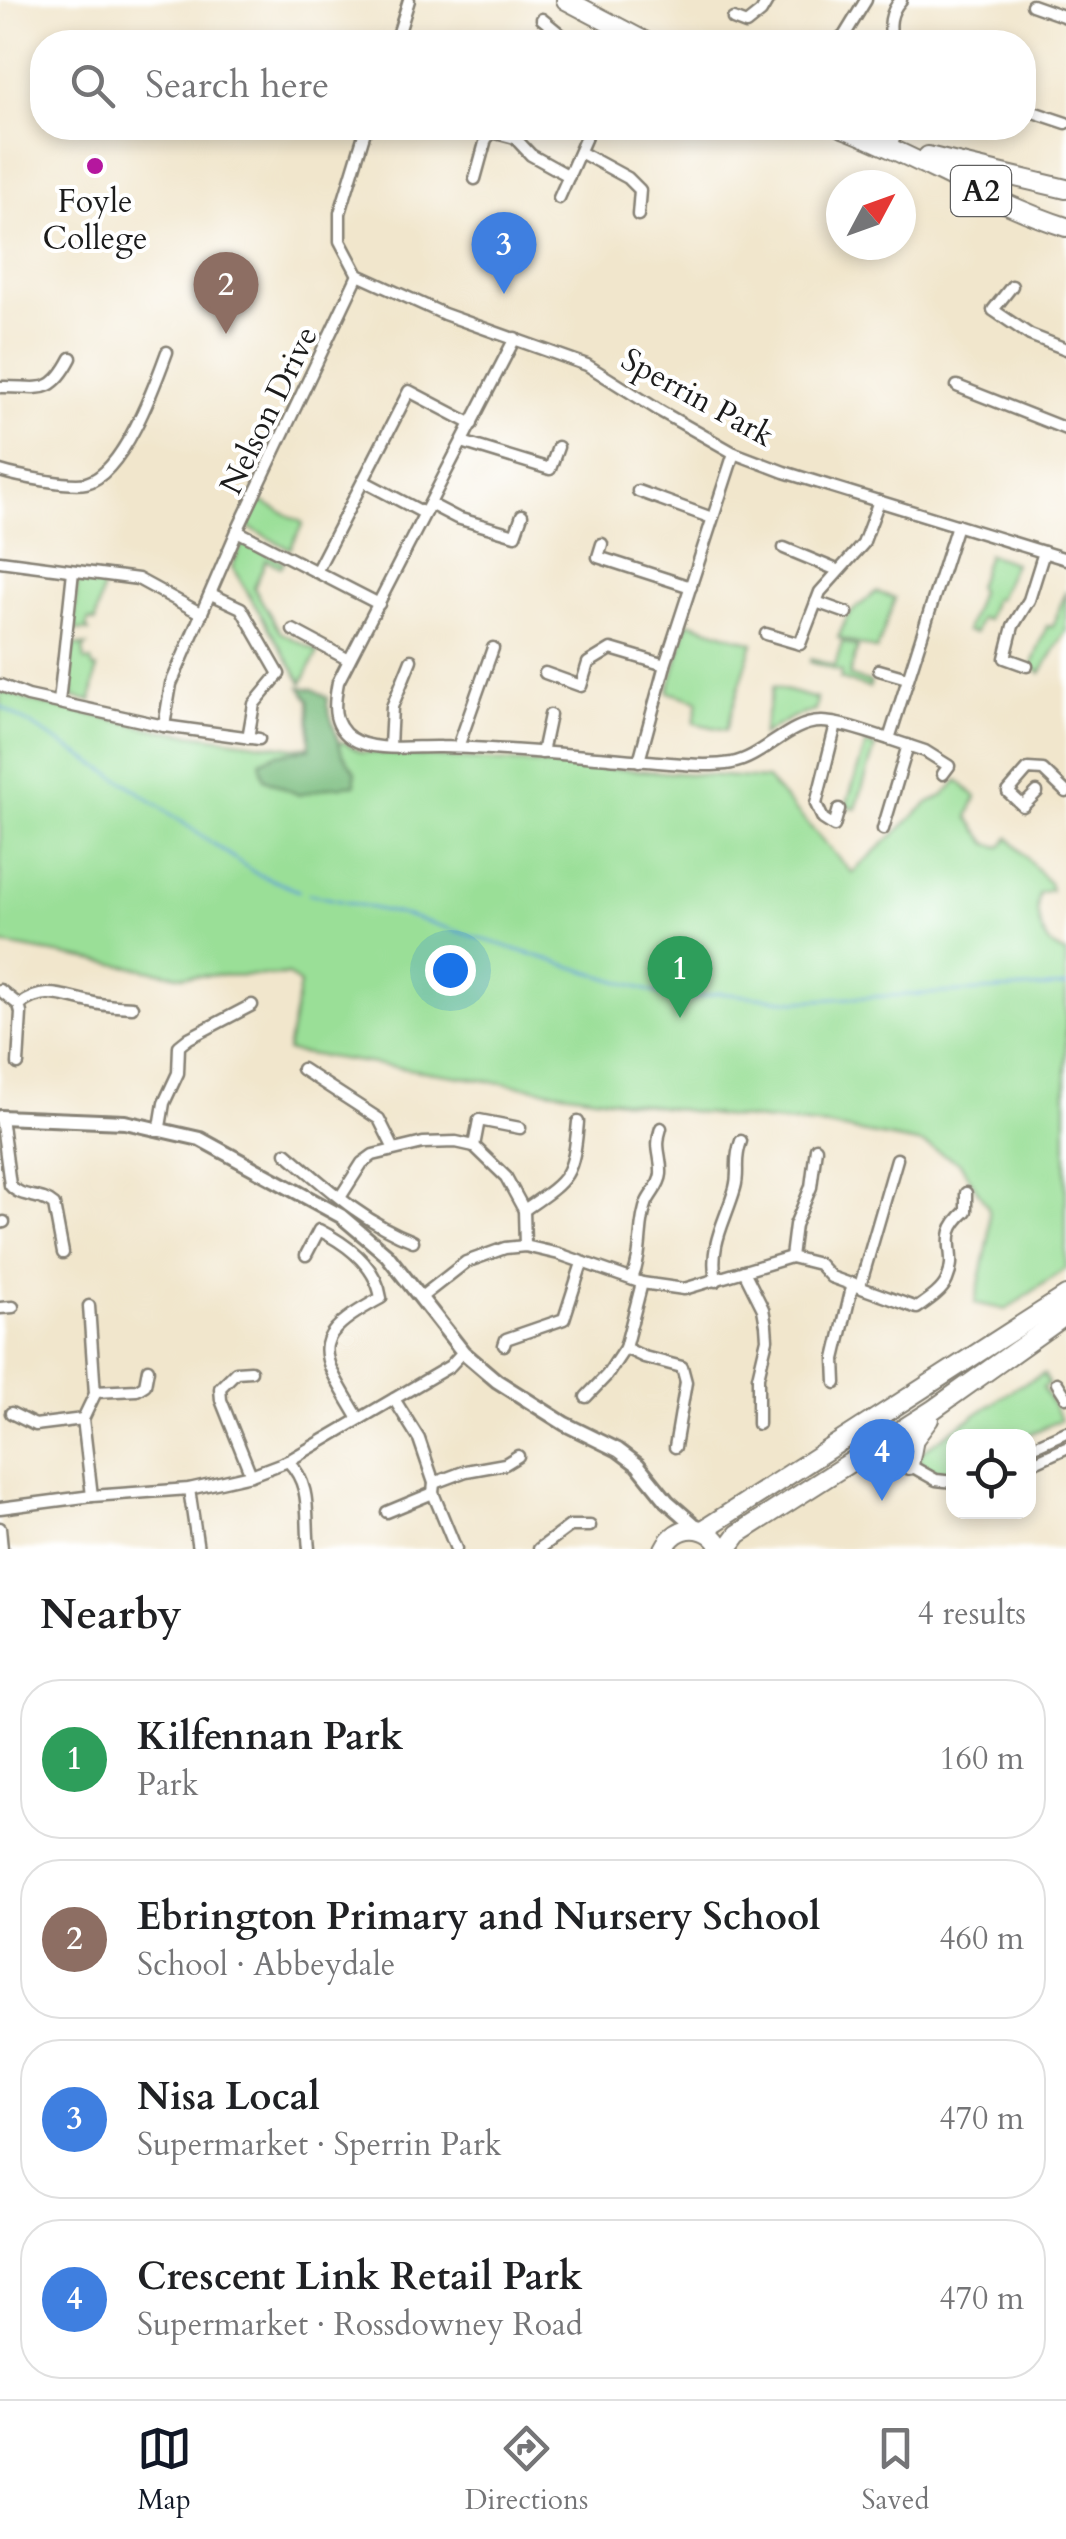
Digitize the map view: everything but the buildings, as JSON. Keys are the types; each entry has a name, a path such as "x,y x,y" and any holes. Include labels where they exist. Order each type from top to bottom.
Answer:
{"highway":[{"path":"566,0 623,30"},
{"name":"A2","path":"874,140 1037,218 1066,227"},
{"name":"A2","path":"894,148 1066,189"},
{"path":"666,1545 682,1530 701,1529 1066,1296"},
{"path":"701,1529 714,1536 724,1549 738,1534 934,1409 1066,1315"},
{"path":"906,1464 914,1439 934,1409"}],"street":[{"path":"399,30 408,0"},
{"path":"733,19 746,24 762,12 768,0"},
{"path":"848,30 866,0"},
{"path":"890,30 891,14 901,0"},
{"path":"1032,5 1066,17"},
{"path":"542,19 555,30"},
{"path":"1036,113 1066,123"},
{"path":"358,275 340,241 340,213 362,140"},
{"path":"475,179 486,140"},
{"path":"517,140 531,155 570,176"},
{"path":"559,198 585,140"},
{"path":"894,148 896,140"},
{"path":"580,152 628,178 640,190 638,215"},
{"name":"Sperrin Park","path":"358,275 444,314 604,374 660,412 734,453 1066,559"},
{"name":"Nelson Drive","path":"164,726 170,684 237,531 358,275"},
{"path":"1012,286 993,310 1030,335 1066,348"},
{"path":"516,338 338,682 336,720 352,738 365,744 390,746 733,762 752,756 808,724 836,724 938,756 950,766 943,774"},
{"path":"0,471 18,477 82,484 96,479 113,464 144,409 167,352"},
{"path":"0,387 46,387 60,380 71,358"},
{"path":"958,386 1066,430"},
{"path":"316,572 410,391 472,424"},
{"path":"462,442 550,470 558,446"},
{"path":"640,760 734,453"},
{"path":"364,481 427,509 515,535 522,515"},
{"path":"638,492 712,518"},
{"path":"766,634 800,644 820,592 862,544 879,501"},
{"path":"889,738 956,525"},
{"path":"237,531 378,604"},
{"path":"602,544 598,557 691,586"},
{"path":"784,548 837,570"},
{"path":"1027,666 1004,658 1044,552"},
{"path":"0,561 138,579 202,614"},
{"path":"59,702 73,571"},
{"path":"0,685 28,696 164,726 254,738 254,704 278,674 241,608 211,594"},
{"path":"816,602 847,612"},
{"path":"293,630 349,660"},
{"path":"458,747 493,648"},
{"path":"545,673 582,686 588,663 611,649 666,665"},
{"path":"390,746 392,707 411,660"},
{"path":"880,670 907,678"},
{"path":"542,753 550,715"},
{"path":"836,724 816,804 823,819 834,826 839,809"},
{"path":"883,828 908,745"},
{"path":"1037,792 1023,806 1008,792 1028,769 1042,770 1066,792"},
{"path":"0,990 22,1012 18,1064"},
{"path":"18,1004 29,996 48,992 108,1006 132,1006"},
{"path":"160,1128 164,1102 178,1072 179,1046 248,1007 250,1022"},
{"path":"302,1069 379,1119 394,1149"},
{"path":"66,1246 54,1205 43,1197 18,1193 10,1185 1,1117 125,1122 160,1128 226,1151 341,1216 387,1254 463,1352 534,1406 618,1450 701,1529"},
{"path":"474,1146 479,1120 520,1128"},
{"path":"524,1210 557,1189 565,1179 575,1155 578,1122"},
{"path":"586,1397 626,1348 646,1205 660,1181 655,1146 660,1128"},
{"path":"341,1196 362,1164 373,1155 439,1142 474,1146 506,1176 524,1210 525,1246"},
{"path":"716,1281 712,1259 718,1230 735,1187 734,1162 742,1142"},
{"path":"792,1257 795,1226 811,1187 816,1148"},
{"path":"286,1153 357,1211 413,1241"},
{"path":"836,1383 835,1359 897,1159"},
{"path":"420,1298 466,1262 505,1248 525,1246 637,1281 684,1288 792,1257 819,1264 832,1277 916,1308 934,1297 947,1280 953,1223 966,1211 966,1193"},
{"path":"306,1255 319,1230 344,1242 378,1280 381,1298 341,1320 328,1335 326,1352 330,1366 358,1419"},
{"path":"504,1345 506,1339 564,1319 582,1263"},
{"path":"744,1271 763,1309 768,1340 758,1377 758,1424"},
{"path":"89,1306 95,1392 82,1418 92,1496"},
{"path":"0,1308 13,1307"},
{"path":"626,1348 682,1367 686,1382 675,1446"},
{"path":"0,1508 189,1489 251,1475 288,1461 450,1366 463,1352"},
{"path":"95,1392 137,1390 145,1385 148,1369"},
{"path":"251,1372 236,1372 220,1388 221,1400 251,1475"},
{"path":"1058,1383 1066,1397"},
{"path":"394,1399 419,1439 456,1549"},
{"path":"12,1413 35,1425 82,1418"},
{"path":"1036,1445 1066,1432"},
{"path":"850,1436 883,1442 896,1449 906,1464"},
{"path":"1036,1461 1066,1448"},
{"path":"866,1453 946,1481"},
{"path":"387,1512 466,1471 505,1464 518,1456"},
{"path":"288,1461 300,1473 307,1493 309,1549"},
{"path":"189,1489 198,1549"},
{"path":"666,1545 667,1500"},
{"path":"539,1549 570,1526 590,1526"},
{"path":"0,1528 2,1549"}],"green space":[{"path":"261,501 303,523 290,549 248,527"},
{"path":"243,542 284,562 281,567 266,560 254,588 280,632 318,652 302,683 232,567"},
{"path":"988,554 1014,563 998,599 994,598 987,620 980,618 975,633 966,631 980,592 977,587"},
{"path":"85,579 104,582 95,622 89,620 86,627 89,631 76,630 74,624 77,585"},
{"path":"1066,591 1066,631 1041,673 1031,667"},
{"path":"876,592 895,598 877,650 838,638 848,615"},
{"path":"688,622 753,643 726,730 694,723 698,701 668,692"},
{"path":"842,642 858,647 849,676 871,683 869,688 840,679 842,672 810,662 811,659 835,666"},
{"path":"75,645 87,646 83,649 85,661 91,661 93,668 97,668 91,701 72,697 73,691 68,690"},
{"path":"300,687 328,698 342,753 355,772 355,785 299,795 264,779 260,761 310,749 309,700"},
{"path":"773,687 817,699 815,711 793,717 762,735"},
{"path":"0,690 30,701 160,730 295,748 344,742 361,752 767,779 852,873 958,780 976,797 968,817 988,844 1001,847 1009,838 1049,883 1051,890 1039,893 1041,929 1057,950 1066,954 1066,1268 1006,1310 975,1303 989,1238 989,1209 960,1163 923,1144 828,1126 729,1117 287,1051 300,984 288,975 182,976 0,944"},
{"path":"866,744 875,747 856,809 846,806"},
{"path":"1044,1374 1049,1384 1043,1387 1061,1420 1036,1431 955,1429 1018,1386"},
{"path":"946,1435 946,1472 922,1465 918,1455"}],"waterway":[{"path":"0,706 129,785 255,873 299,891"},
{"path":"309,894 408,916 682,1001 719,993 796,1001 1066,986"}],"place":[{"name":"Foyle College","path":"95,166"},
{"name":"Nisa Local","path":"504,294"},
{"name":"Ebrington Primary and Nursery School","path":"226,334"},
{"name":"Kilfennan Park","path":"680,1018"},
{"name":"Crescent Link Retail Park","path":"882,1501"}]}
